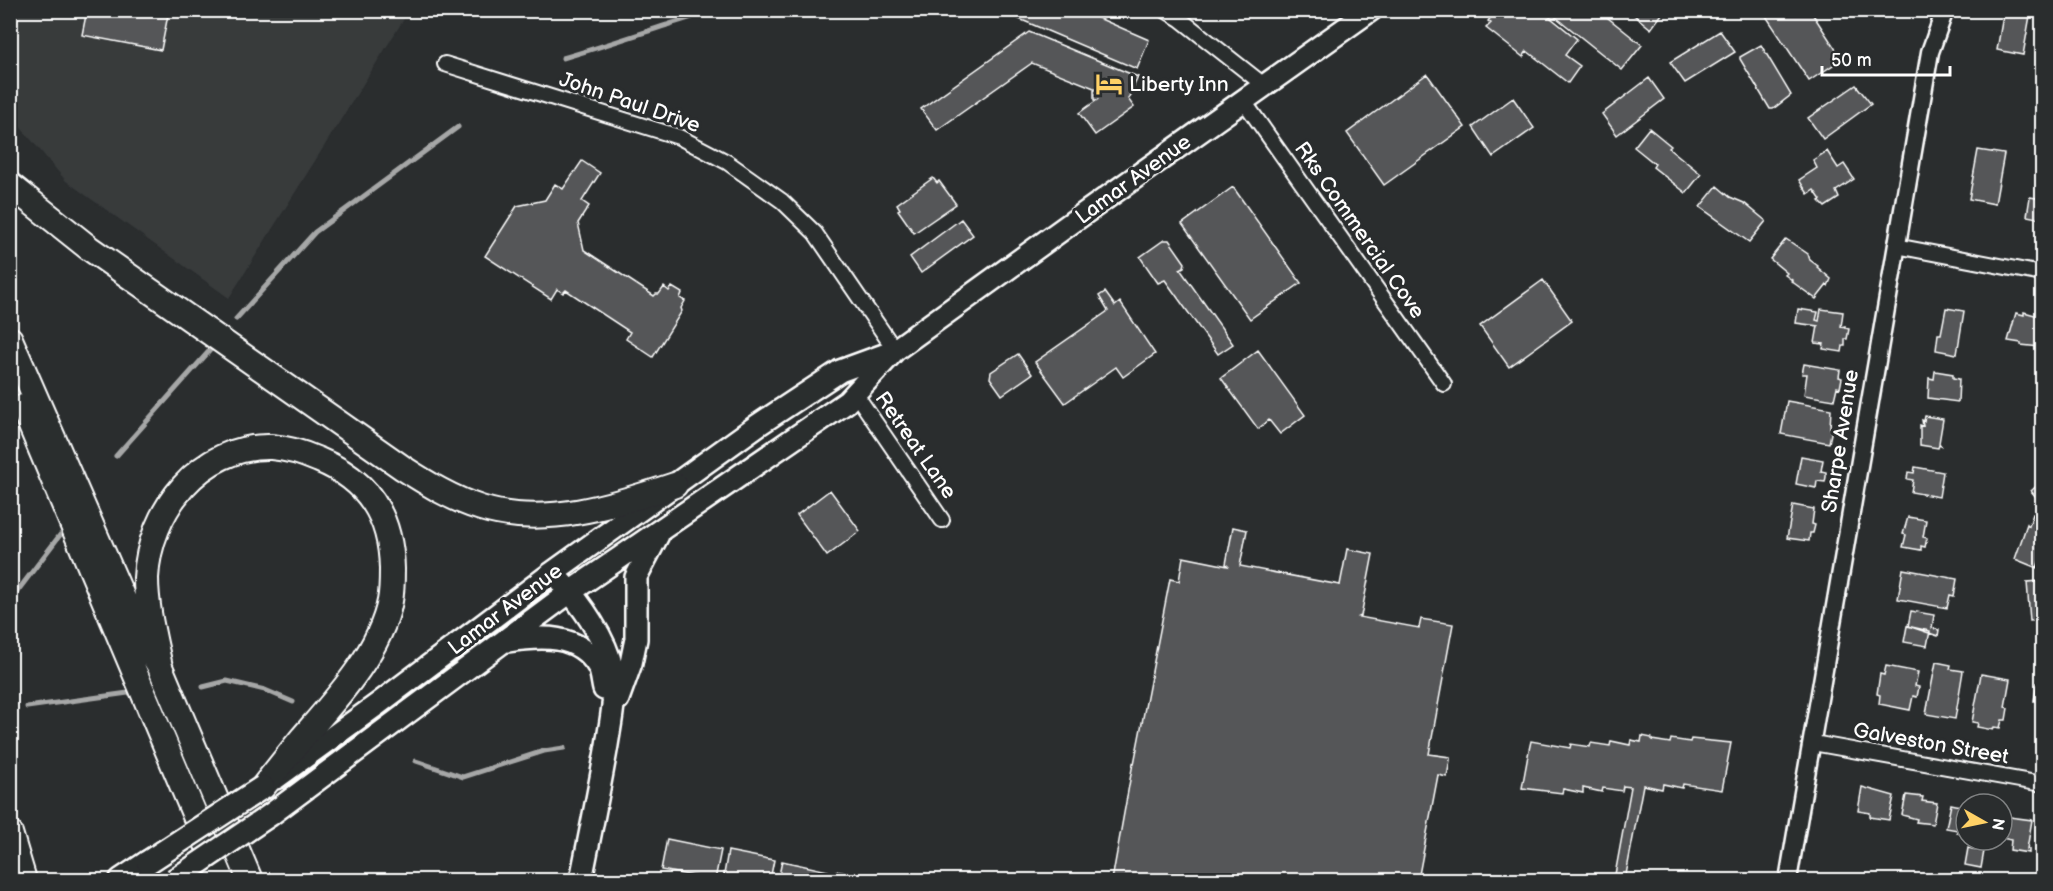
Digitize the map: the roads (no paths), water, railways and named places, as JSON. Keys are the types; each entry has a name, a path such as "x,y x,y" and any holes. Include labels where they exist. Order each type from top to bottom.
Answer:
{"highway":[{"path":"10,185 128,276 403,468 437,490 458,500 506,514 543,515 611,504 675,485"},
{"path":"10,339 136,628 160,667 250,880"},
{"path":"10,376 41,455 102,592 222,880"},
{"path":"160,667 148,603 148,560 152,541 167,505 180,488 197,472 220,458 244,451 269,447 279,448 329,464 350,476 366,490 380,511 388,533 391,556 391,600 385,618 352,679 263,787"},
{"name":"Lamar Avenue","path":"121,880 263,787"},
{"path":"10,833 24,880"}],"main road":[{"name":"Lamar Avenue","path":"174,880 270,815 570,592 847,402 896,351 1371,10"},
{"name":"Lamar Avenue","path":"263,787 758,424 840,371 896,351"},
{"path":"611,720 631,663 636,639 636,577 661,530"},
{"path":"552,573 570,592 600,637 612,669 614,692 611,720 601,784 581,880"},
{"path":"504,641 533,637 556,638 570,641 586,651 599,667 611,720"}],"street":[{"path":"1165,10 1180,19 1265,86"},
{"name":"Sharpe Avenue","path":"1788,880 1930,52 1945,10"},
{"name":"John Paul Drive","path":"445,64 679,137 727,162 782,201 815,233 896,351"},
{"name":"Rks Commercial Cove","path":"1243,100 1444,384"},
{"path":"1896,246 2043,274"},
{"name":"Retreat Lane","path":"855,393 942,520"},
{"name":"Galveston Street","path":"1813,742 2043,784"}],"waterway":[{"path":"563,58 688,19 707,10"},
{"path":"236,319 315,232 458,127"},
{"path":"116,456 212,348"},
{"path":"10,601 60,535"},
{"path":"203,687 227,681 265,690 293,702"},
{"path":"27,707 128,693"},
{"path":"416,761 463,777 544,751 564,748"}],"place":[{"name":"Liberty Inn","path":"1109,84"}]}
